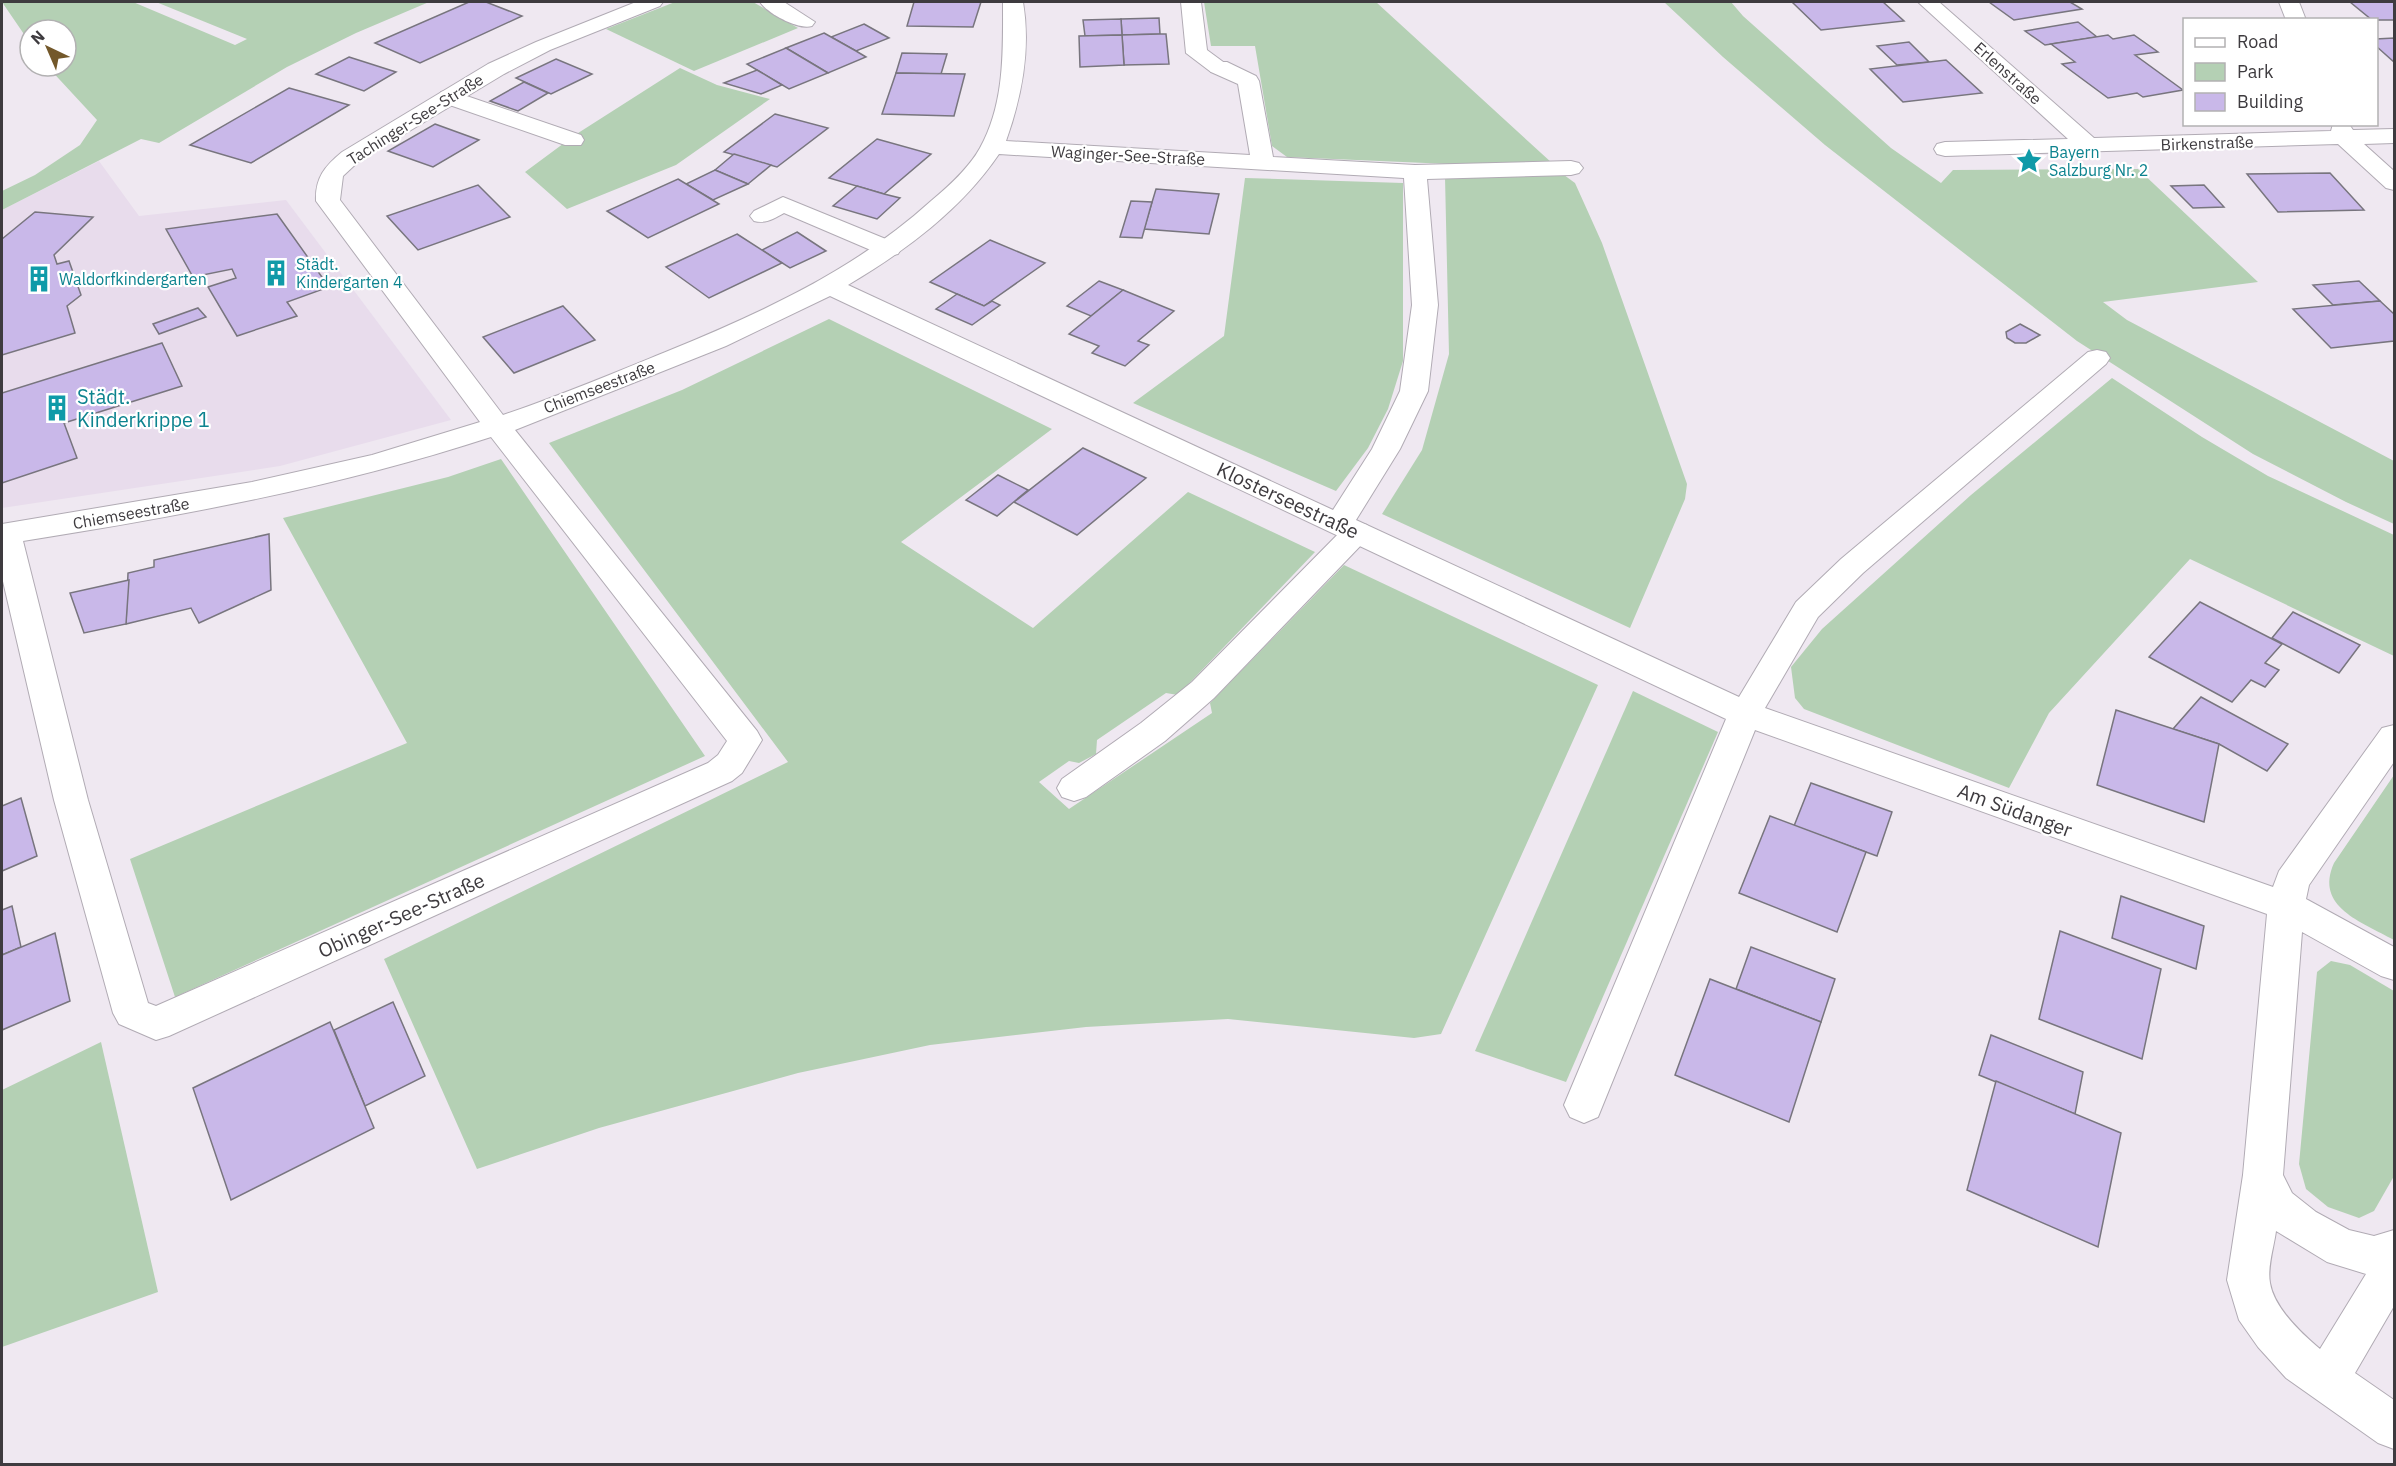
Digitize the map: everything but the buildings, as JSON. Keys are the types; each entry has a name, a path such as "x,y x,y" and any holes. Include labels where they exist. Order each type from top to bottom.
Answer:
{"street":[{"name":"Tachinger-See-Straße","path":"496,426 328,201 327,182 337,168 350,157 449,97 543,46 653,2"},
{"path":"770,2 805,22"},
{"name":"Chiemseestraße","path":"4,533 135,513 277,485 375,462 496,426 694,350 831,287 889,249 926,220 962,186 992,147 1013,81 1017,38 1013,2"},
{"path":"1191,2 1197,53 1248,81 1263,163"},
{"name":"Erlenstraße","path":"1928,2 2087,144"},
{"path":"2289,2 2295,18"},
{"path":"449,97 573,140"},
{"path":"2342,132 2394,183"},
{"name":"Birkenstraße","path":"1945,149 2087,144 2144,146 2342,132 2394,136"},
{"name":"Waginger-See-Straße","path":"992,147 1415,172 1571,168"},
{"path":"1074,788 1153,732 1203,690 1348,528 1414,391 1425,305 1415,172"},
{"path":"782,204 889,249"},
{"name":"Klosterseestraße","path":"831,287 1745,714"},
{"path":"1584,1105 1745,714 1807,610 1852,566 2097,358"},
{"name":"Obinger-See-Straße","path":"4,533 71,800 132,1013 156,1024 720,772 730,764 745,740 496,426"},
{"name":"Am Südanger","path":"1745,714 2286,906 2394,965"},
{"path":"2394,737 2292,881 2286,906 2263,1175 2248,1280 2254,1305 2272,1332 2302,1362 2394,1427"},
{"path":"2263,1175 2277,1207 2301,1226 2342,1248 2374,1256 2394,1250"},
{"path":"2327,1378 2394,1267"}],"shaded area":[{"path":"99,161 139,216 286,200 451,420 280,466 2,508 2,210"}],"green space":[{"path":"2,2 133,2 235,45 247,39 156,2 429,2 356,33 287,67 159,143 141,139 2,210 2,191 35,175 80,145 97,120 58,78 78,78 78,18 18,18 18,25"},
{"path":"675,2 753,2 798,28 694,71 606,29"},
{"path":"1204,2 1376,2 1552,163 1495,166 1287,157 1272,146 1255,46 1211,46"},
{"path":"1664,2 1731,2 1743,16 1891,148 1941,183 1953,170 2138,169 2258,282 2103,302 2127,320 2394,461 2394,524 2253,454 2077,341 1825,145 1723,57"},
{"path":"680,68 717,85 770,99 676,165 567,209 525,172 575,135"},
{"path":"1564,175 1575,183 1602,243 1687,484 1685,499 1630,628 1382,514 1422,450 1449,354 1445,177"},
{"path":"1245,178 1403,183 1403,361 1388,409 1368,448 1336,491 1133,403 1224,336"},
{"path":"829,319 1052,429 901,542 1033,628 1188,492 1315,552 1178,695 1166,693 1097,740 1096,754 1079,763 1069,761 1039,782 1069,809 1212,713 1210,703 1344,565 1598,685 1441,1034 1414,1038 1228,1019 1086,1027 930,1045 798,1073 599,1128 477,1169 384,959 788,762 549,443 682,390"},
{"path":"2112,378 2202,437 2268,476 2394,535 2394,656 2190,559 2049,713 2009,788 1804,709 1795,698 1791,667 1822,629 1971,495"},
{"path":"501,459 705,756 175,997 130,859 407,743 283,518 448,477"},
{"path":"1633,691 1718,732 1566,1082 1475,1051"},
{"path":"2394,775 2394,940 2344,911 2330,891 2330,878 2334,863"},
{"path":"2331,961 2350,965 2394,991 2394,1176 2374,1211 2359,1218 2328,1207 2306,1189 2299,1164 2317,972"},
{"path":"101,1042 158,1292 2,1347 2,1090"}],"place":[{"name":"Bayern Salzburg Nr. 2","path":"2029,161"},
{"name":"Städt. Kindergarten 4","path":"276,273"},
{"name":"Waldorfkindergarten","path":"39,279"},
{"name":"Städt. Kinderkrippe 1","path":"57,408"}]}
